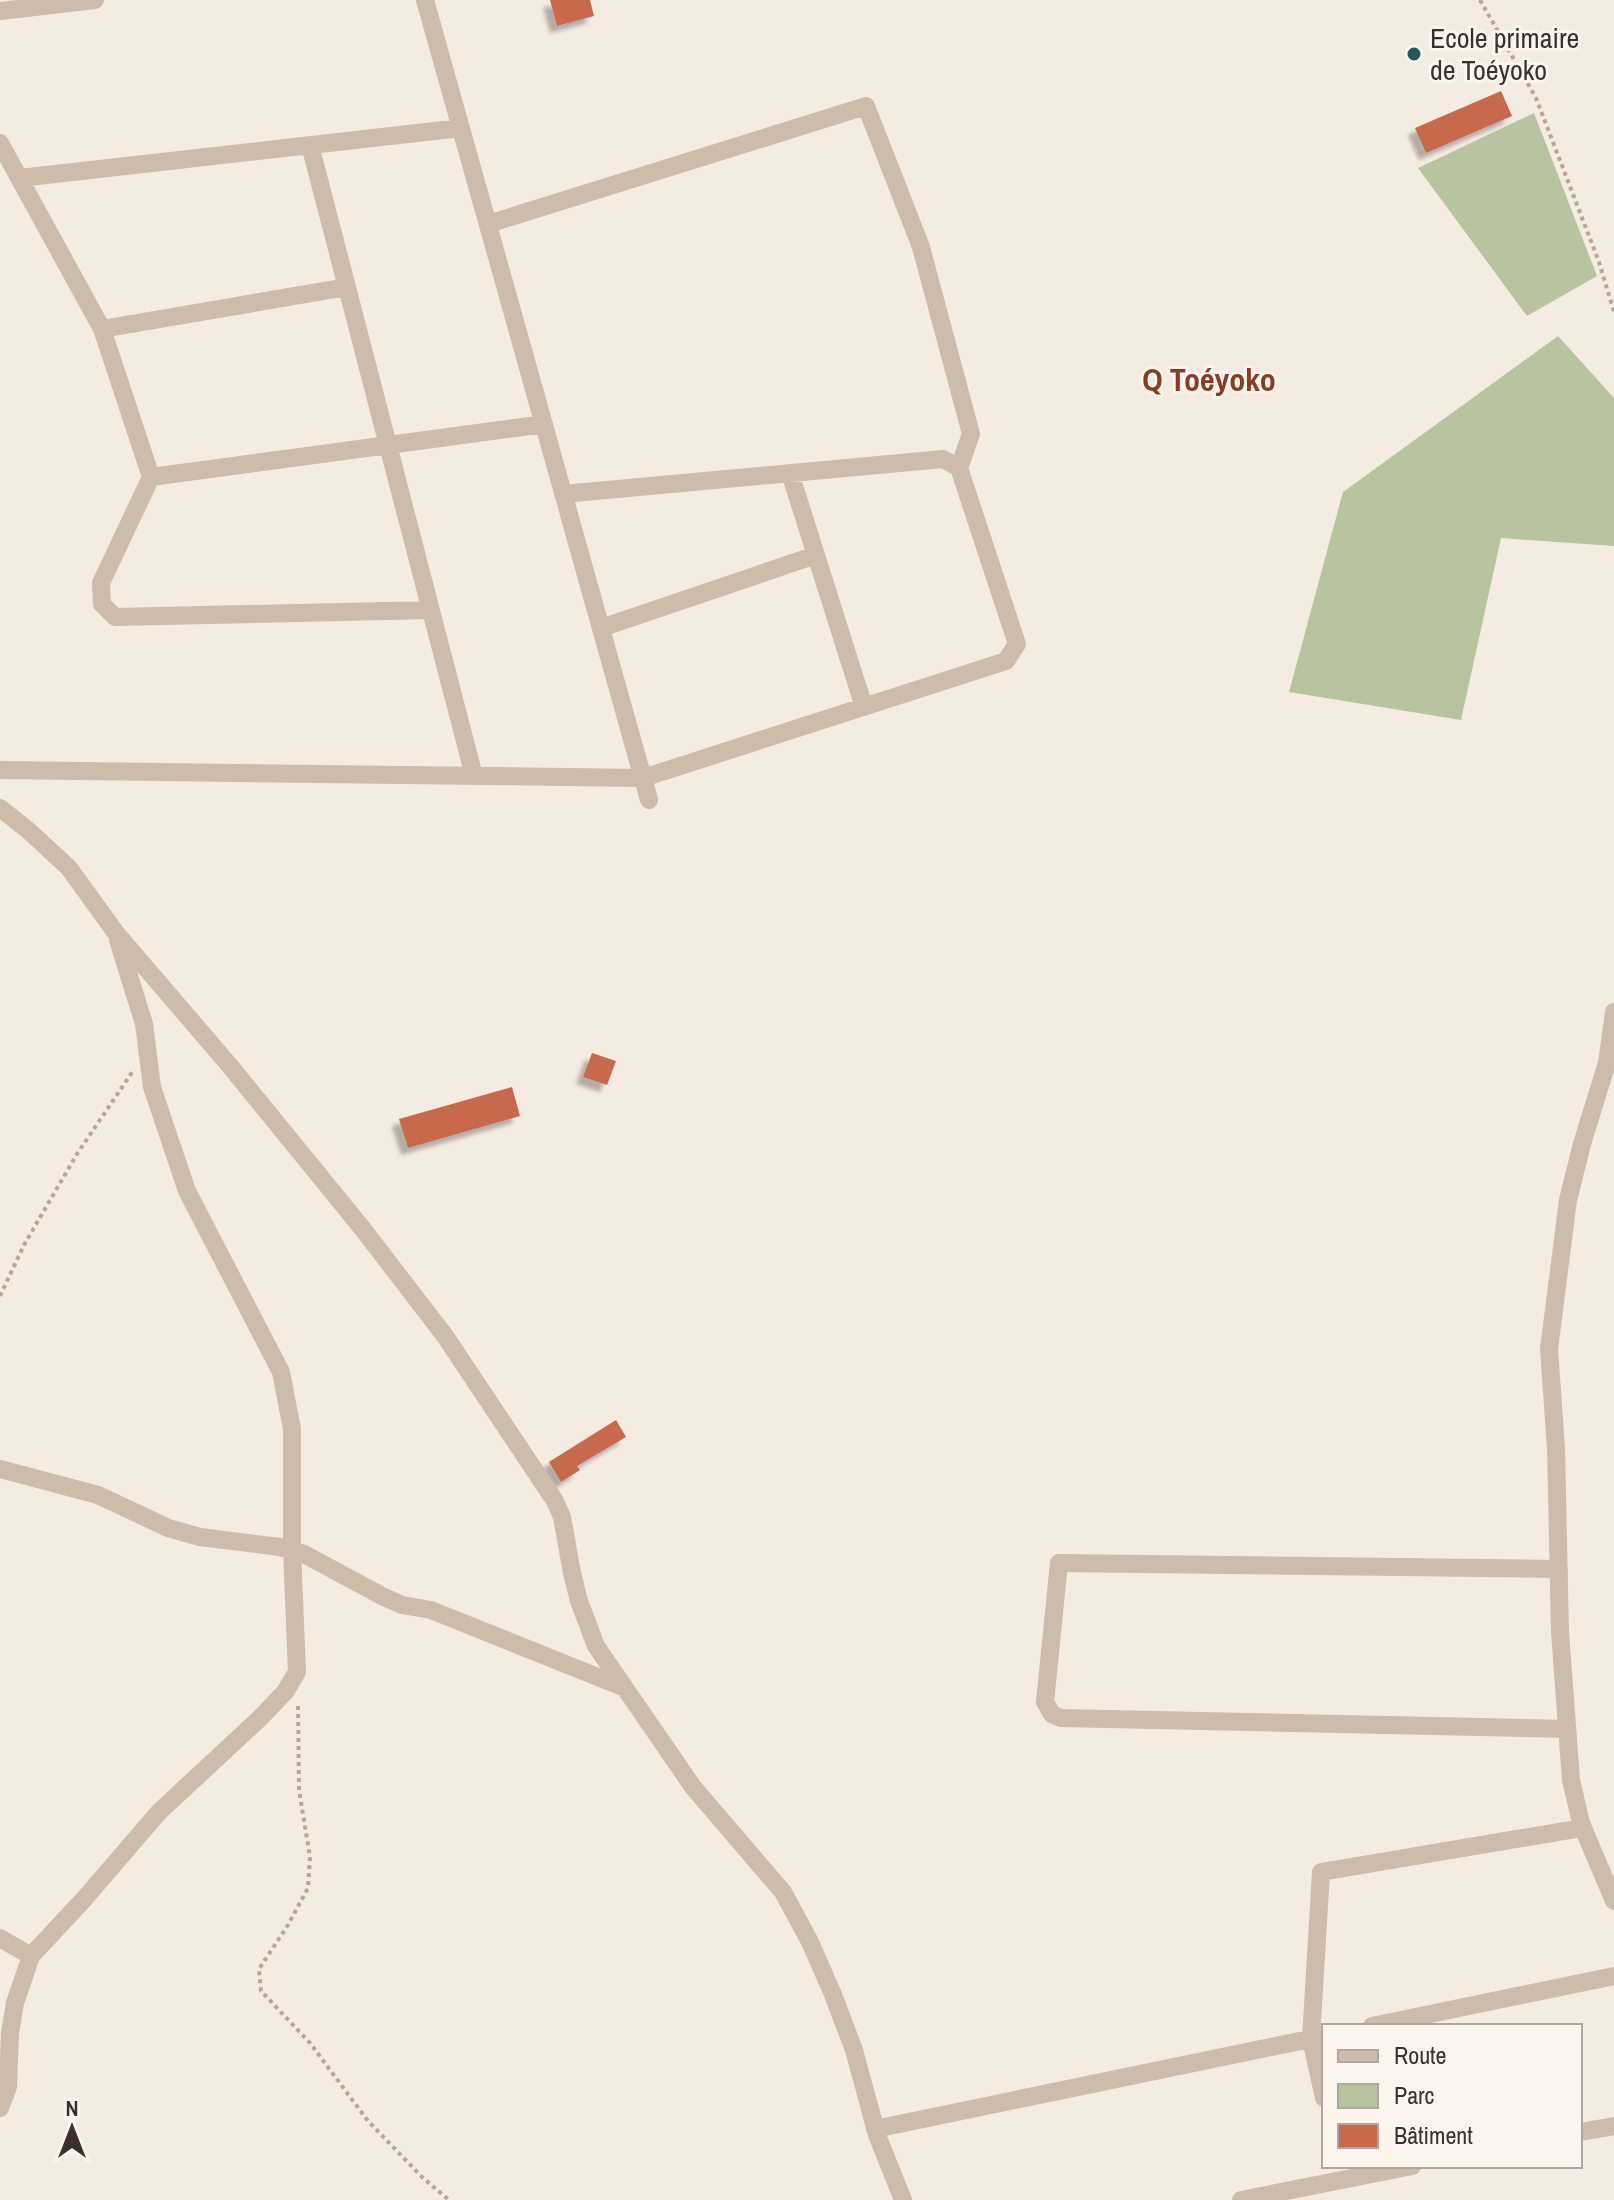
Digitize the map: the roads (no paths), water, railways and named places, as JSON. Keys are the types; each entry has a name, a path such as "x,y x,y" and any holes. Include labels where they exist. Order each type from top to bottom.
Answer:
{"street":[{"path":"0,11 95,0"},
{"path":"425,0 649,800"},
{"path":"0,770 643,778 1006,661 1017,644 959,468 971,434 921,247 866,106 488,224"},
{"path":"20,178 461,128"},
{"path":"0,143 102,329 151,477 101,583 102,604 115,617 431,610"},
{"path":"310,145 474,776"},
{"path":"102,329 347,287"},
{"path":"151,477 544,424"},
{"path":"563,494 943,459 959,468"},
{"path":"790,473 864,707"},
{"path":"601,628 816,555"},
{"path":"0,808 69,868 116,933 362,1228 445,1336 555,1501 562,1517 579,1601 596,1646 693,1787 783,1892 810,1942 854,2050 875,2129 903,2200"},
{"path":"0,2108 8,2087 10,2033 15,2003 31,1956 159,1812 259,1719 285,1692 297,1672 292,1550 292,1429 281,1372 187,1191 152,1087 144,1024 116,933"},
{"path":"1614,1012 1610,1059 1582,1144 1568,1200 1549,1349 1556,1448 1560,1632 1571,1780 1582,1828 1614,1901"},
{"path":"0,1469 98,1495 168,1528 200,1537 280,1547 304,1554 402,1605 431,1610 625,1688"},
{"path":"1559,1569 1059,1563 1045,1702 1052,1714 1061,1718 1567,1729"},
{"path":"1322,2078 1318,2037 1321,1872 1582,1828"},
{"path":"0,1938 31,1956"},
{"path":"1382,2024 1614,1976"},
{"path":"875,2129 1318,2037"},
{"path":"1582,2132 1614,2126"},
{"path":"1241,2200 1340,2173 1391,2168"}],"place":[{"name":"Ecole primaire de Toéyoko","path":"1414,54"}],"district":[{"name":"Q Toéyoko","path":"1209,379"}]}
